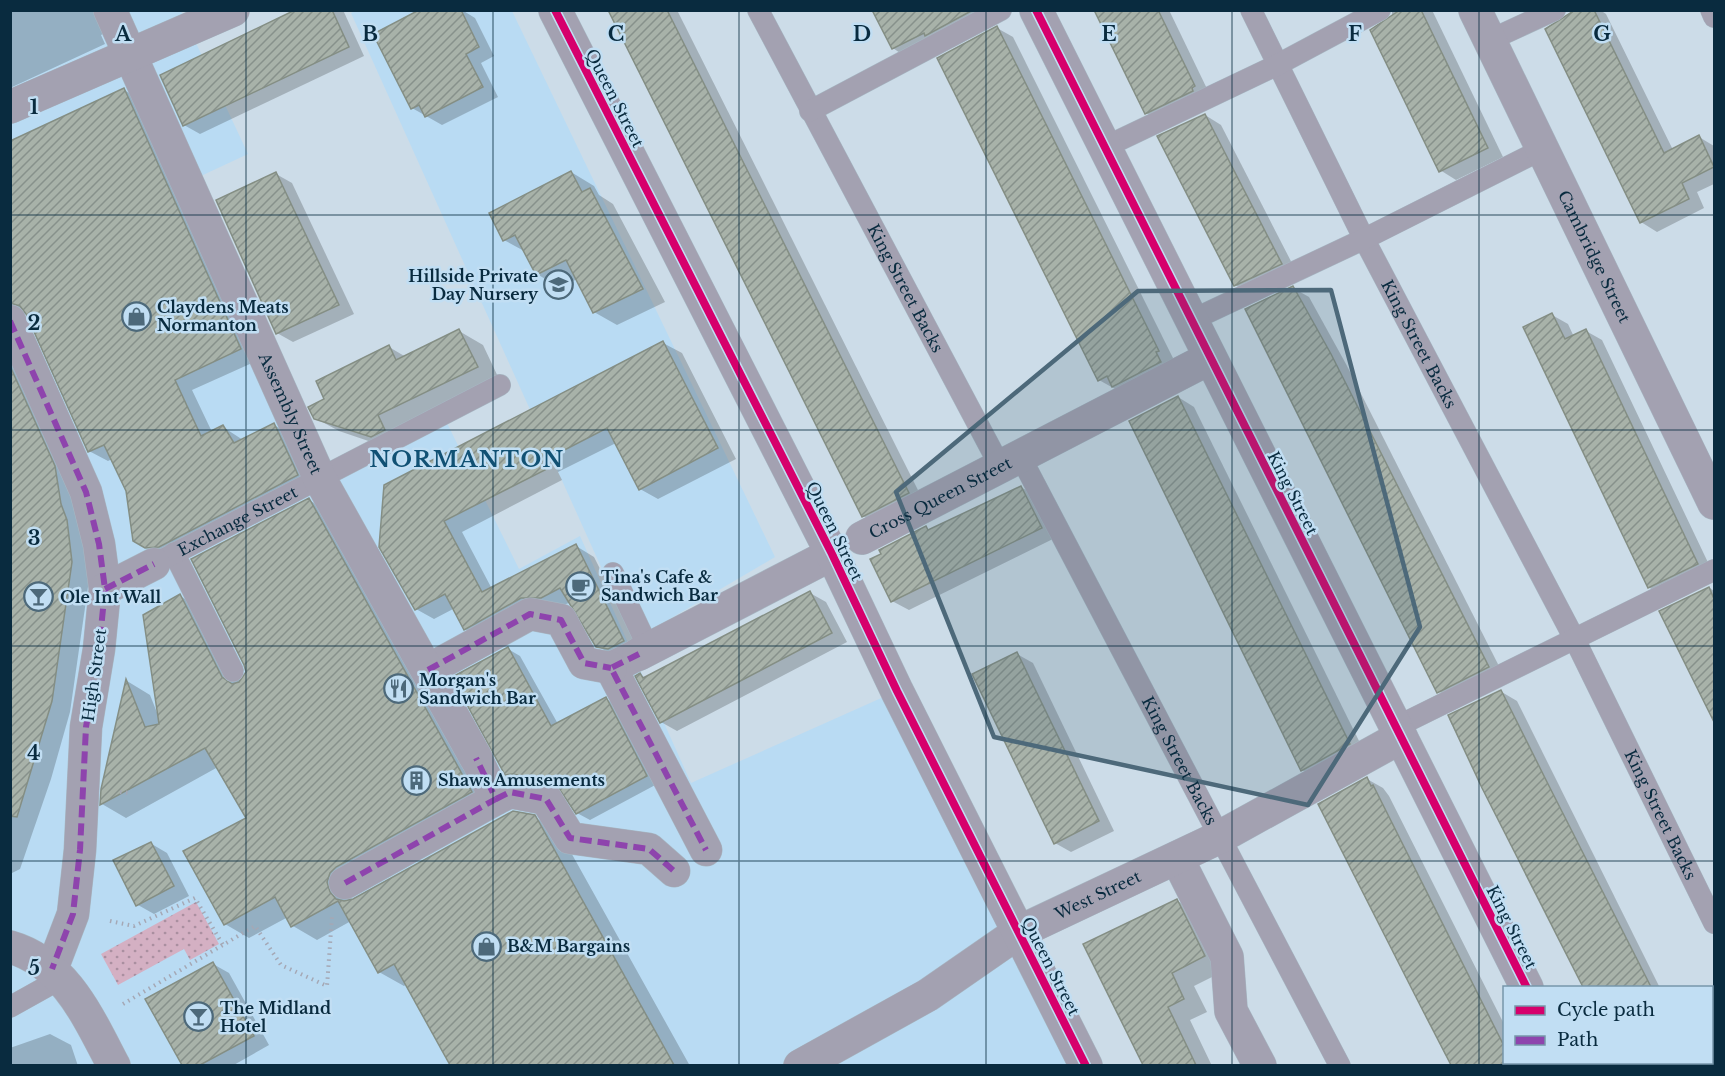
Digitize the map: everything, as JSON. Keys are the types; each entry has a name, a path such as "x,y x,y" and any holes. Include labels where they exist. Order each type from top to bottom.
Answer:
{"street":[{"name":"Assembly Street","path":"110,10 320,479 476,758"},
{"path":"10,107 233,10"},
{"name":"Queen Street","path":"555,10 832,554 897,691 1086,1065"},
{"name":"King Street","path":"1036,10 1526,986"},
{"name":"Cambridge Street","path":"1475,10 1714,503"},
{"name":"High Street","path":"13,332 86,492 99,544 105,589 99,649 86,727 80,850 73,914 57,974"},
{"name":"Cross Queen Street","path":"862,538 1210,358"},
{"path":"428,670 530,614 561,620 584,663 633,657 832,554"},
{"name":"Exchange Street","path":"105,589 164,558"},
{"path":"633,657 706,850"},
{"name":"West Street","path":"800,1065 928,995 1019,932 1218,838 1398,732"},
{"path":"476,758 496,799"},
{"path":"345,884 510,792 546,799 570,838 649,849 674,871"},
{"path":"1177,858 1227,957 1231,1011 1260,1065"},
{"path":"13,948 41,960 57,974 92,1023 114,1065"}],"lane":[{"name":"King Street Backs","path":"758,10 810,111 1010,461 1340,1065"},
{"path":"810,111 1001,10"},
{"name":"King Street Backs","path":"1251,10 1364,239 1575,640 1714,923"},
{"path":"1104,147 1277,64 1380,10"},
{"path":"1490,40 1555,10"},
{"path":"1711,10 1714,17"},
{"path":"1192,320 1364,239 1543,149"},
{"name":"Exchange Street","path":"164,558 500,386"},
{"path":"164,558 233,671"},
{"path":"1398,732 1714,570"},
{"path":"613,573 633,657"},
{"path":"10,1006 57,974"}],"path":[{"path":"92,1023 255,926 281,965 327,986 332,938 333,890 345,884"},
{"path":"73,914 134,926 195,898 224,945"}],"highlighted area":[{"path":"1331,290 1420,627 1308,805 994,737 896,492 1138,291"}],"shaded area":[{"name":"Hillside Private Day Nursery","path":"357,10 512,11 775,557 634,640 351,13"},
{"path":"10,11 181,11 248,154 188,182 320,479 443,415 519,569 580,536 691,783 897,691 1086,1065 11,1065"},
{"path":"196,902 219,944 190,960 184,949 118,985 101,954"}],"building":[{"path":"295,10 332,10 349,47 183,126 160,75"},
{"path":"419,10 461,10 479,47 466,54 483,87 425,117 419,105 411,109 373,34"},
{"path":"608,10 667,10 909,493 862,517"},
{"path":"872,10 973,10 925,36 924,33 892,49"},
{"path":"1094,10 1158,10 1195,86 1192,88 1193,91 1145,114"},
{"path":"1400,10 1421,10 1488,148 1439,172 1370,30"},
{"path":"1575,10 1594,10 1664,153 1699,135 1714,167 1682,183 1689,199 1640,223 1545,29"},
{"path":"997,26 1159,351 1156,352 1161,362 1112,387 1107,376 1098,381 937,58"},
{"path":"124,88 241,349 175,380 201,436 223,425 234,443 274,423 298,475 159,547 145,548 133,541 126,491 104,445 88,452 26,314 20,306 10,303 10,141"},
{"path":"1205,114 1282,264 1234,286 1157,136"},
{"path":"571,171 582,192 590,188 643,289 593,313 566,260 536,275 515,235 503,241 489,213"},
{"path":"276,172 339,305 276,334 216,200"},
{"path":"1293,286 1331,354 1489,667 1437,693 1245,309"},
{"path":"1552,313 1565,339 1586,329 1698,564 1648,588 1523,327"},
{"path":"459,329 478,367 378,415 385,430 371,437 314,419 308,407 324,399 316,381 389,345 396,360"},
{"path":"663,341 718,448 639,490 607,428 541,462 545,470 444,521 482,592 576,544 624,641 608,649 596,647 560,588 541,598 521,598 464,630 445,594 415,610 379,547 384,485"},
{"path":"10,366 55,466 61,504 67,520 72,562 52,701 17,817 10,816"},
{"path":"1178,396 1350,744 1301,771 1129,421"},
{"path":"1021,486 1042,528 891,602 870,559 881,554 879,550 926,526 928,530"},
{"path":"309,498 472,792 336,867 330,873 327,882 330,892 336,899 344,901 353,899 513,811 535,815 674,1065 450,1065 394,964 378,973 338,901 291,927 275,897 224,925 183,851 246,818 205,748 100,805 101,789 126,679 145,727 159,724 143,615 180,594 222,677 232,684 239,682 246,672 244,665 191,559"},
{"path":"1709,587 1714,599 1714,722 1659,611"},
{"path":"810,591 832,633 660,723 635,676 640,673 643,678"},
{"path":"508,647 551,726 606,697 647,776 576,814 556,784 513,774 505,775 452,677"},
{"path":"1017,652 1099,821 1054,844 972,674"},
{"path":"1501,690 1650,986 1582,986 1482,788 1448,715"},
{"path":"1367,777 1503,1044 1503,1064 1514,1065 1451,1065 1318,804"},
{"path":"151,842 174,886 136,906 113,860"},
{"path":"1177,899 1205,956 1172,973 1184,999 1168,1007 1196,1065 1143,1065 1083,944"},
{"name":"The Midland Hotel","path":"213,962 254,1036 200,1065 182,1065 145,999"}],"marked path":[{"path":"10,321 86,492 99,544 105,589 99,649 86,727 80,850 73,914 52,969"},
{"path":"105,589 154,564"},
{"path":"428,670 530,614 561,620 584,663 611,668"},
{"path":"639,654 611,668 706,850"},
{"path":"345,883 496,799 476,758"},
{"path":"496,799 510,792 546,799 570,838 649,849 674,871"}],"cycle path":[{"path":"555,10 832,554 897,691 1086,1066"},
{"path":"1036,10 1526,986"}],"place":[{"name":"Hillside Private Day Nursery","path":"559,285"},
{"name":"Claydens Meats Normanton","path":"136,316"},
{"name":"Tina's Cafe & Sandwich Bar","path":"580,586"},
{"name":"Ole Int Wall","path":"39,597"},
{"name":"Morgan's Sandwich Bar","path":"398,689"},
{"name":"Shaws Amusements","path":"417,780"},
{"name":"B&M Bargains","path":"486,946"},
{"name":"The Midland Hotel","path":"199,1017"}],"district":[{"name":"NORMANTON","path":"467,459"}]}
